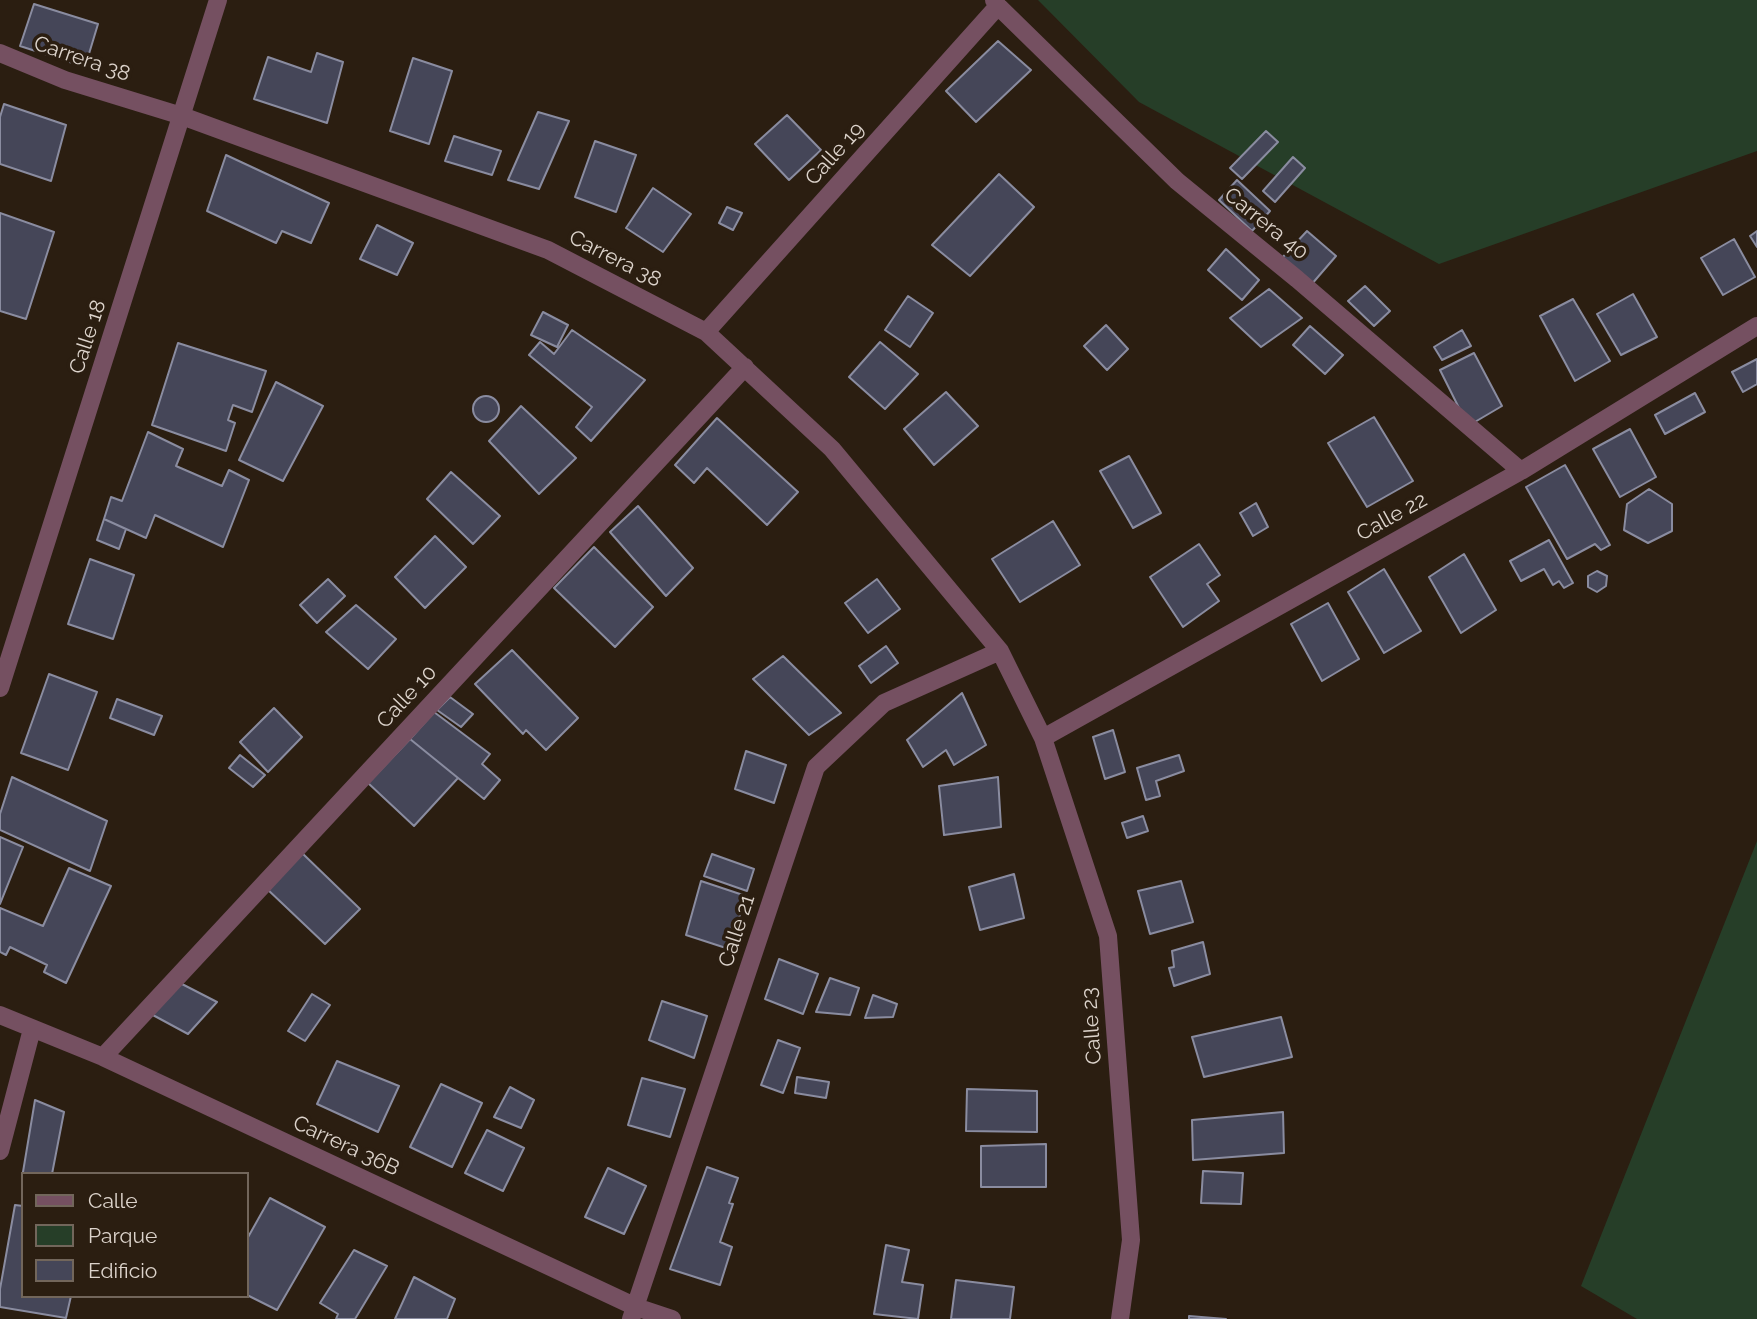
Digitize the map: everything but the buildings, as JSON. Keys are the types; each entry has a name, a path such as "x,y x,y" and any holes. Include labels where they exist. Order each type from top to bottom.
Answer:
{"street":[{"name":"Calle 18","path":"0,688 218,0"},
{"name":"Calle 19","path":"706,332 996,3"},
{"name":"Carrera 40","path":"996,3 1177,181 1297,279 1521,471"},
{"name":"Carrera 38","path":"0,53 65,80 182,116 548,250 706,332 832,449 1000,651 1043,738"},
{"name":"Calle 22","path":"1043,738 1521,471 1757,326"},
{"name":"Calle 10","path":"103,1057 745,367"},
{"name":"Calle 21","path":"634,1313 816,767 884,703 1000,651"},
{"name":"Calle 23","path":"1043,738 1108,936 1131,1240 1120,1319"},
{"name":"Carrera 36B","path":"0,1015 103,1057 634,1313 672,1319"},
{"path":"0,1151 32,1029"}],"green space":[{"path":"1038,0 1757,0 1757,151 1439,264 1139,102"},
{"path":"1757,841 1757,1319 1637,1319 1581,1286"}]}
